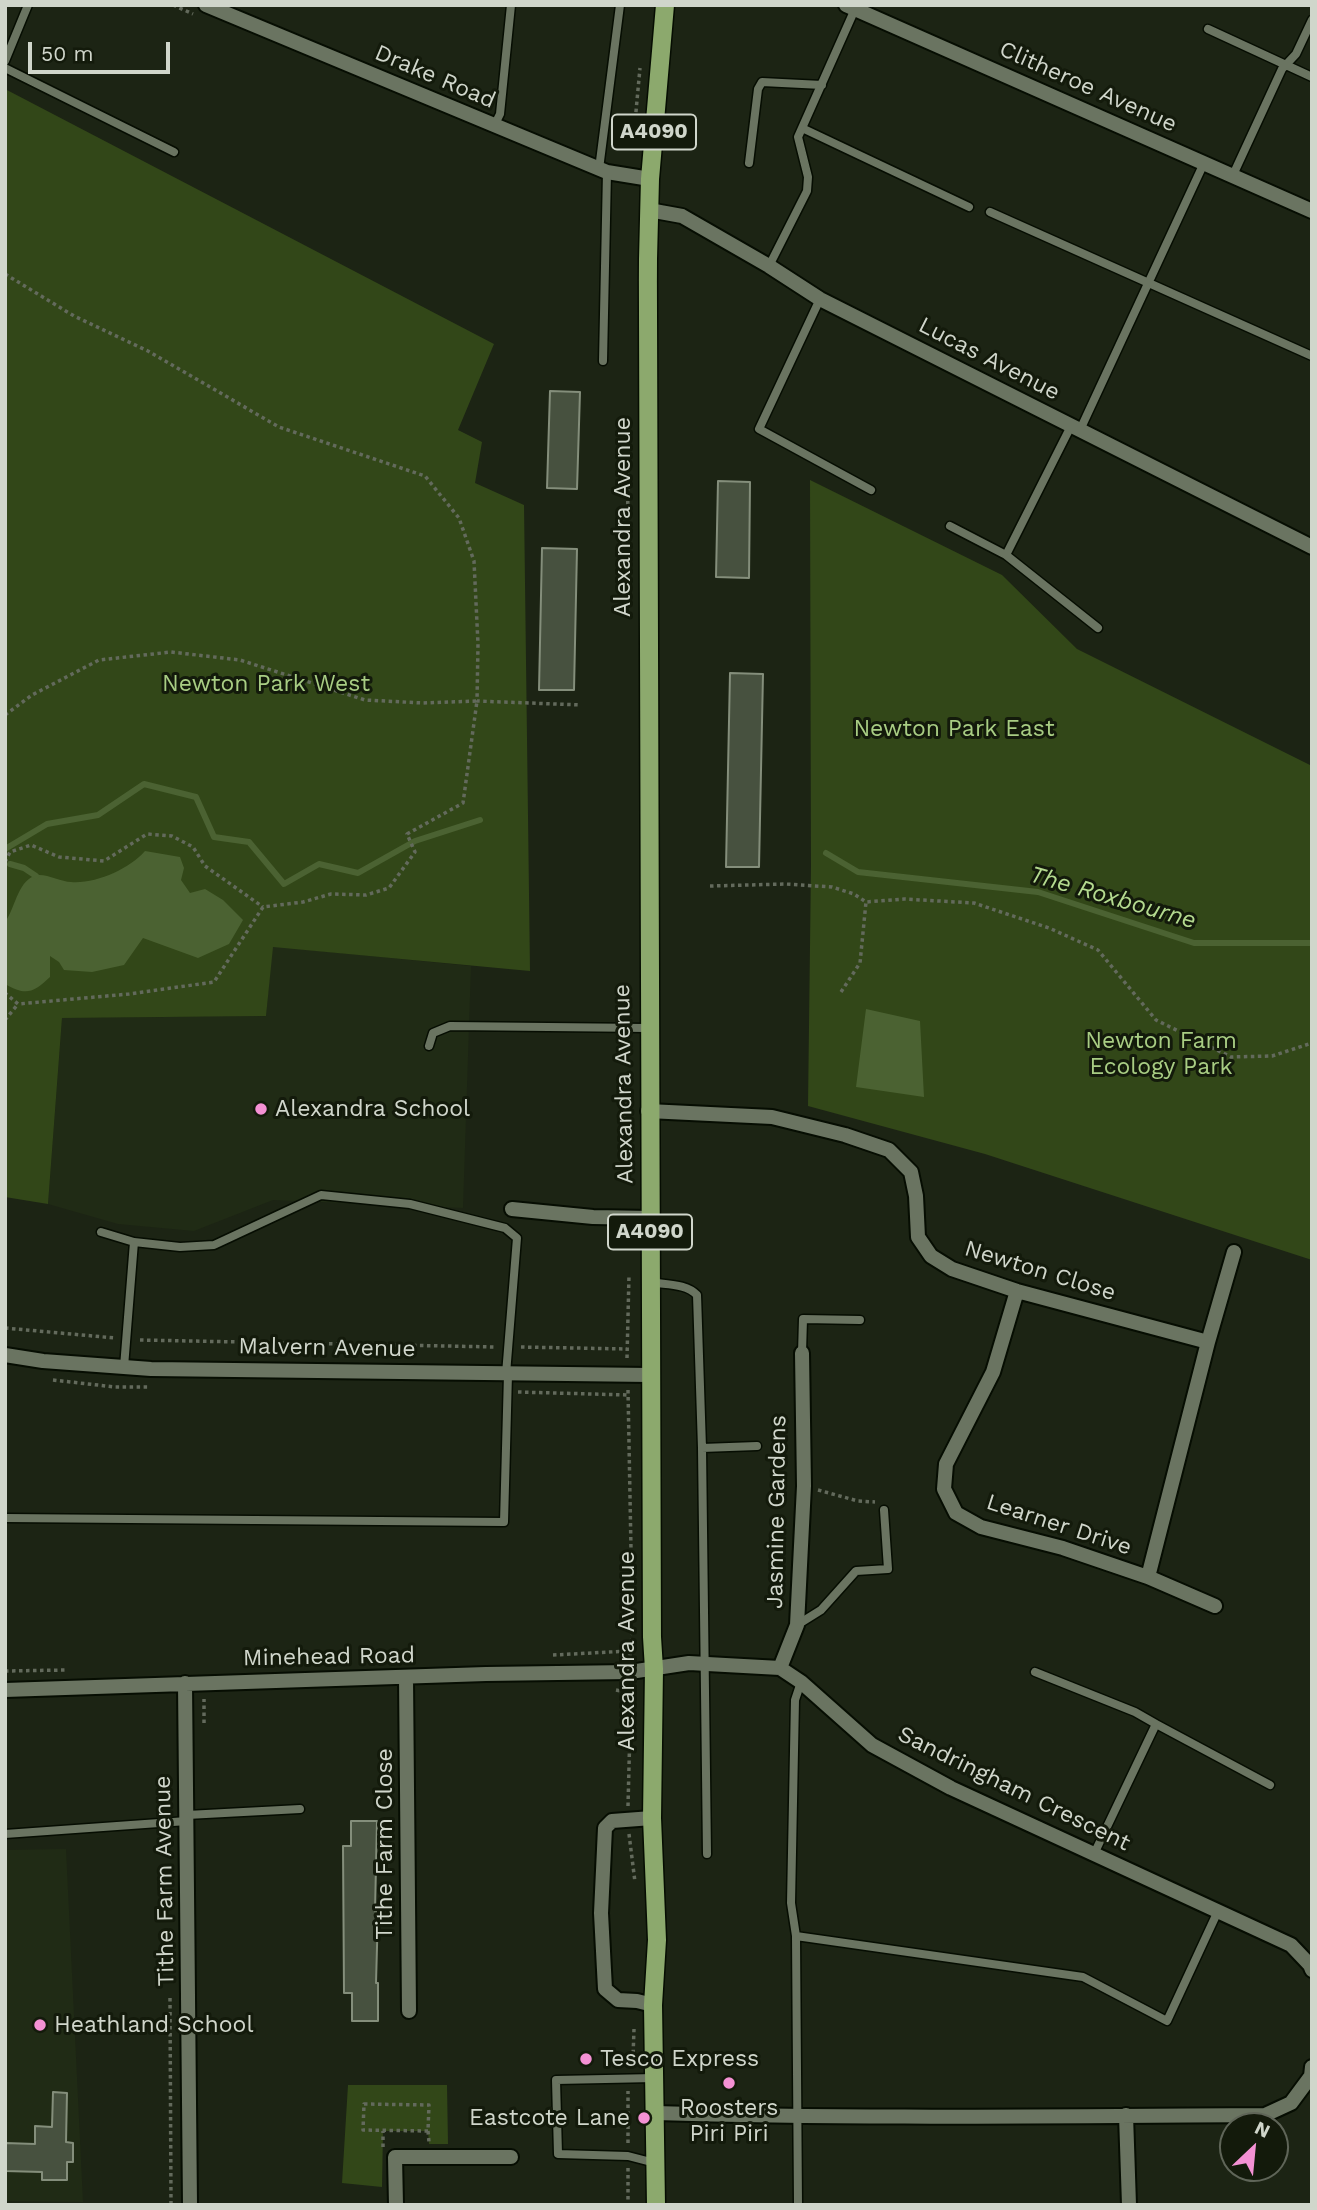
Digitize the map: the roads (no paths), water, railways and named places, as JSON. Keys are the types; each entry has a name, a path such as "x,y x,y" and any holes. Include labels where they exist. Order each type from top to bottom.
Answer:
{"main road":[{"name":"Alexandra Avenue","path":"656,2205 655,2078 645,2003 657,1940 652,1818 654,1669 647,1028 649,210 665,5"}],"street":[{"name":"Drake Road","path":"206,5 603,171 650,179"},
{"name":"Clitheroe Avenue","path":"851,7 1312,211"},
{"name":"Lucas Avenue","path":"649,210 682,216 820,299 1312,547"},
{"name":"Newton Close","path":"648,1111 772,1116 845,1135 889,1150 911,1172 916,1196 918,1237 931,1256 952,1269 1017,1291 1208,1342"},
{"path":"512,1209 593,1217 650,1218"},
{"path":"1148,1577 1208,1342 1234,1252"},
{"name":"Learner Drive","path":"1017,1291 993,1372 946,1464 944,1489 956,1514 981,1527 1063,1548 1148,1577 1215,1606"},
{"name":"Jasmine Gardens","path":"780,1668 797,1625 803,1486 802,1353"},
{"name":"Malvern Avenue","path":"5,1355 43,1361 124,1367 650,1375"},
{"path":"654,1669 689,1663 780,1668"},
{"name":"Sandringham Crescent","path":"780,1668 801,1682 872,1745 951,1788 1291,1945 1312,1970"},
{"name":"Minehead Road","path":"5,1690 630,1672 654,1669"},
{"name":"Tithe Farm Close","path":"407,1677 409,2011"},
{"name":"Tithe Farm Avenue","path":"185,1683 190,2205"},
{"path":"645,2003 618,2000 605,1989 601,1913 605,1828 612,1821 652,1818"},
{"path":"655,2113 796,2117 1265,2115 1292,2103 1311,2076 1312,2067"},
{"path":"1126,2115 1129,2205"},
{"path":"396,2205 395,2157 511,2157"}],"lane":[{"path":"5,61 28,5"},
{"path":"494,126 500,114 511,5"},
{"path":"603,361 603,171 620,5"},
{"path":"769,266 807,191 808,177 798,137 822,85 851,7"},
{"path":"1233,175 1286,65 1296,54 1312,20"},
{"path":"1208,29 1312,77"},
{"path":"5,68 174,152"},
{"path":"749,163 758,89 762,82 822,85"},
{"path":"802,128 969,206"},
{"path":"1006,555 1149,283 1204,163"},
{"path":"990,212 1312,356"},
{"path":"820,299 759,429 871,490"},
{"path":"950,526 1006,555 1098,628"},
{"path":"429,1046 433,1033 450,1026 647,1028"},
{"path":"5,1518 504,1522 508,1347 517,1238 505,1228 410,1204 321,1195 214,1245 180,1247 134,1242 101,1232"},
{"path":"124,1367 134,1242"},
{"path":"650,1283 685,1287 697,1295 702,1448 707,1854"},
{"path":"802,1353 803,1319 860,1320"},
{"path":"702,1448 757,1447"},
{"path":"797,1625 821,1610 856,1571 888,1569 884,1510"},
{"path":"1035,1672 1135,1712 1270,1785"},
{"path":"798,2205 796,1936 791,1889 795,1700 801,1682"},
{"path":"1094,1854 1156,1724"},
{"path":"5,1834 300,1809"},
{"path":"796,1936 1083,1977 1167,2021 1218,1910"},
{"path":"655,2078 556,2080 558,2154 628,2156 655,2163"}],"waterway":[{"name":"The Roxbourne","path":"5,849 47,824 98,815 144,784 196,797 214,837 249,842 284,884 319,864 358,873 415,841 480,820"},
{"name":"The Roxbourne","path":"826,853 858,872 1038,892 1194,943 1312,943"},
{"path":"10,864 24,868 36,876"}],"place":[{"name":"Alexandra School","path":"261,1109"},
{"name":"Heathland School","path":"40,2025"},
{"name":"Tesco Express","path":"586,2059"},
{"name":"Roosters Piri Piri","path":"729,2083"},
{"name":"Eastcote Lane","path":"644,2118"}],"park label":[{"name":"Newton Park West","path":"266,684"},
{"name":"Newton Park East","path":"954,729"},
{"name":"Newton Farm Ecology Park","path":"1161,1054"}]}
